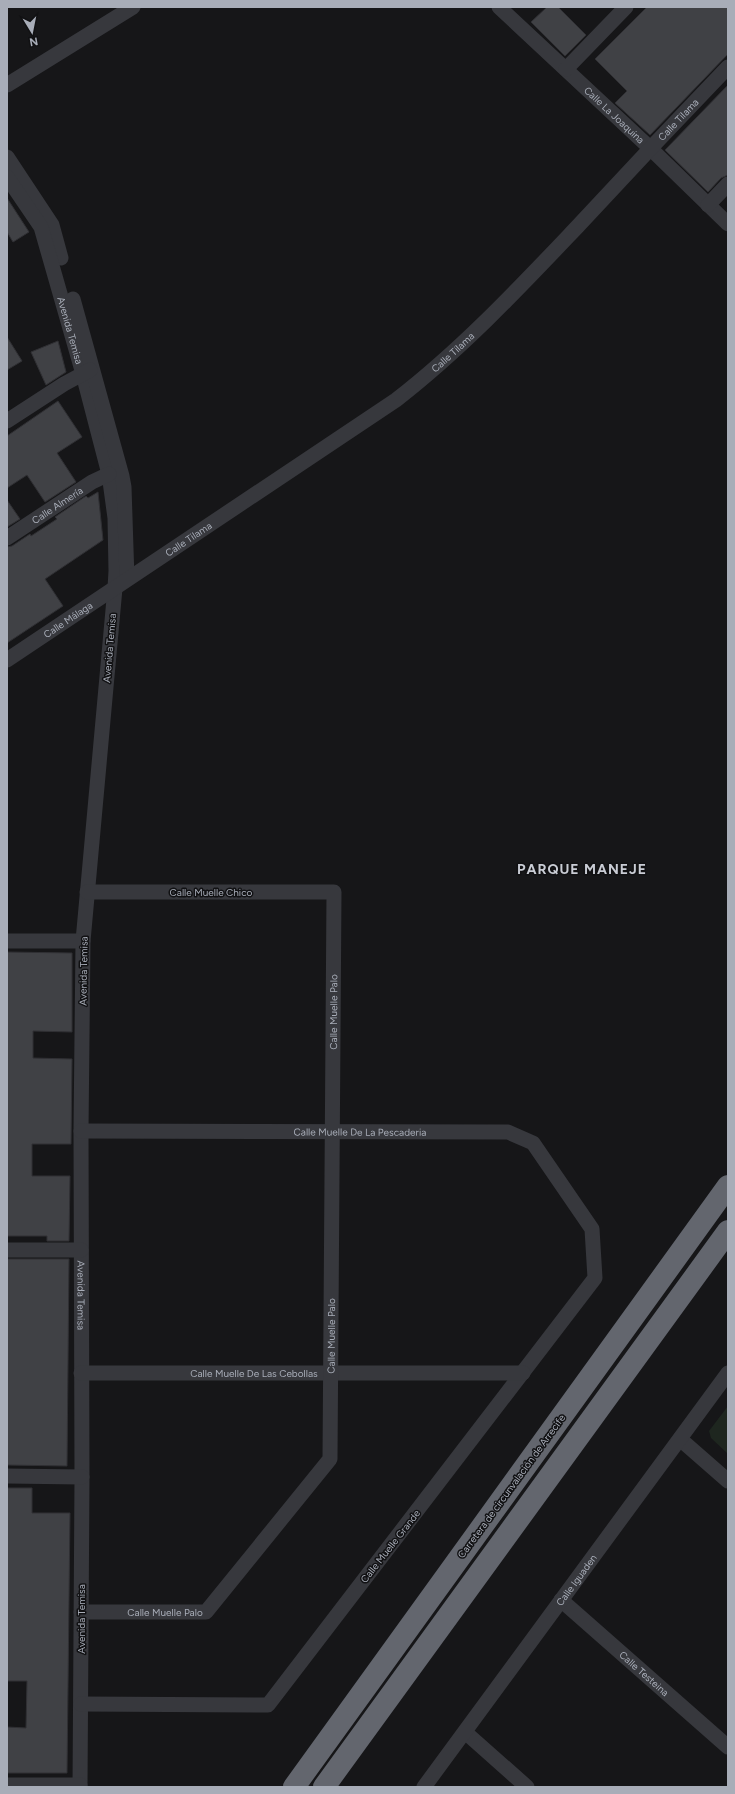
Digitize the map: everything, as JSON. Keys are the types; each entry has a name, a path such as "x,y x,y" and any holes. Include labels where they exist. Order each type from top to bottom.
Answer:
{"highway":[{"name":"Carretera de circunvalación de Arrecife","path":"294,1787 728,1186"},
{"path":"324,1787 728,1231"}],"street":[{"path":"7,85 133,7"},
{"name":"Calle La Joaquina","path":"499,7 650,148 728,224"},
{"path":"566,69 626,7"},
{"name":"Calle Tilama","path":"121,583 396,400 433,372 462,346 728,66"},
{"name":"Avenida Temisa","path":"7,157 52,224 88,371 109,474 115,518 116,571 121,583"},
{"path":"708,205 728,184"},
{"name":"Avenida Temisa","path":"10,187 41,227 119,465 124,487 121,583 83,941 81,1132 82,1478 80,1786"},
{"path":"7,421 64,384 88,371"},
{"name":"Calle Almería","path":"7,538 92,482 109,474"},
{"name":"Calle Málaga","path":"7,660 121,583"},
{"name":"Calle Muelle Chico","path":"87,892 334,892"},
{"name":"Calle Muelle Palo","path":"81,1612 206,1612 330,1459 331,1133 334,892"},
{"path":"7,942 83,941"},
{"name":"Calle Muelle De La Pescaderia","path":"81,1132 508,1132 533,1143 592,1229"},
{"name":"Calle Muelle Grande","path":"81,1704 268,1705 595,1278 592,1229"},
{"path":"7,1250 81,1250"},
{"name":"Calle Muelle De Las Cebollas","path":"81,1373 523,1373"},
{"name":"Calle Iguaden","path":"424,1787 728,1373"},
{"path":"680,1439 728,1481"},
{"path":"7,1476 82,1478"},
{"name":"Calle Testeina","path":"561,1600 728,1747"},
{"path":"465,1732 527,1787"},
{"path":"7,1785 80,1786"}],"shaded area":[{"path":"728,1406 728,1454 711,1438 709,1431"}],"building":[{"path":"547,7 558,7 586,35 565,56 531,22"},
{"path":"647,7 728,7 728,54 650,135 615,103 627,91 595,59"},
{"path":"728,85 728,175 721,178 708,192 665,150"},
{"path":"7,198 29,232 13,242 7,232"},
{"path":"7,337 22,361 7,370"},
{"path":"58,341 66,372 46,385 31,352"},
{"path":"58,401 82,437 57,453 76,482 45,502 27,475 7,488 7,436"},
{"path":"98,492 103,540 45,579 63,606 7,643 7,547 12,546 30,534 31,536 57,519 55,517 86,496 88,498"},
{"path":"7,500 20,519 7,527"},
{"path":"7,952 72,953 72,1032 33,1031 33,1058 72,1059 71,1144 32,1144 32,1176 70,1176 69,1241 47,1241 47,1236 7,1236"},
{"path":"7,1259 69,1259 67,1466 7,1465"},
{"path":"7,1488 32,1488 32,1513 70,1513 67,1773 7,1773 7,1727 26,1728 27,1681 7,1681"}],"district":[{"name":"PARQUE MANEJE","path":"582,869"}]}
